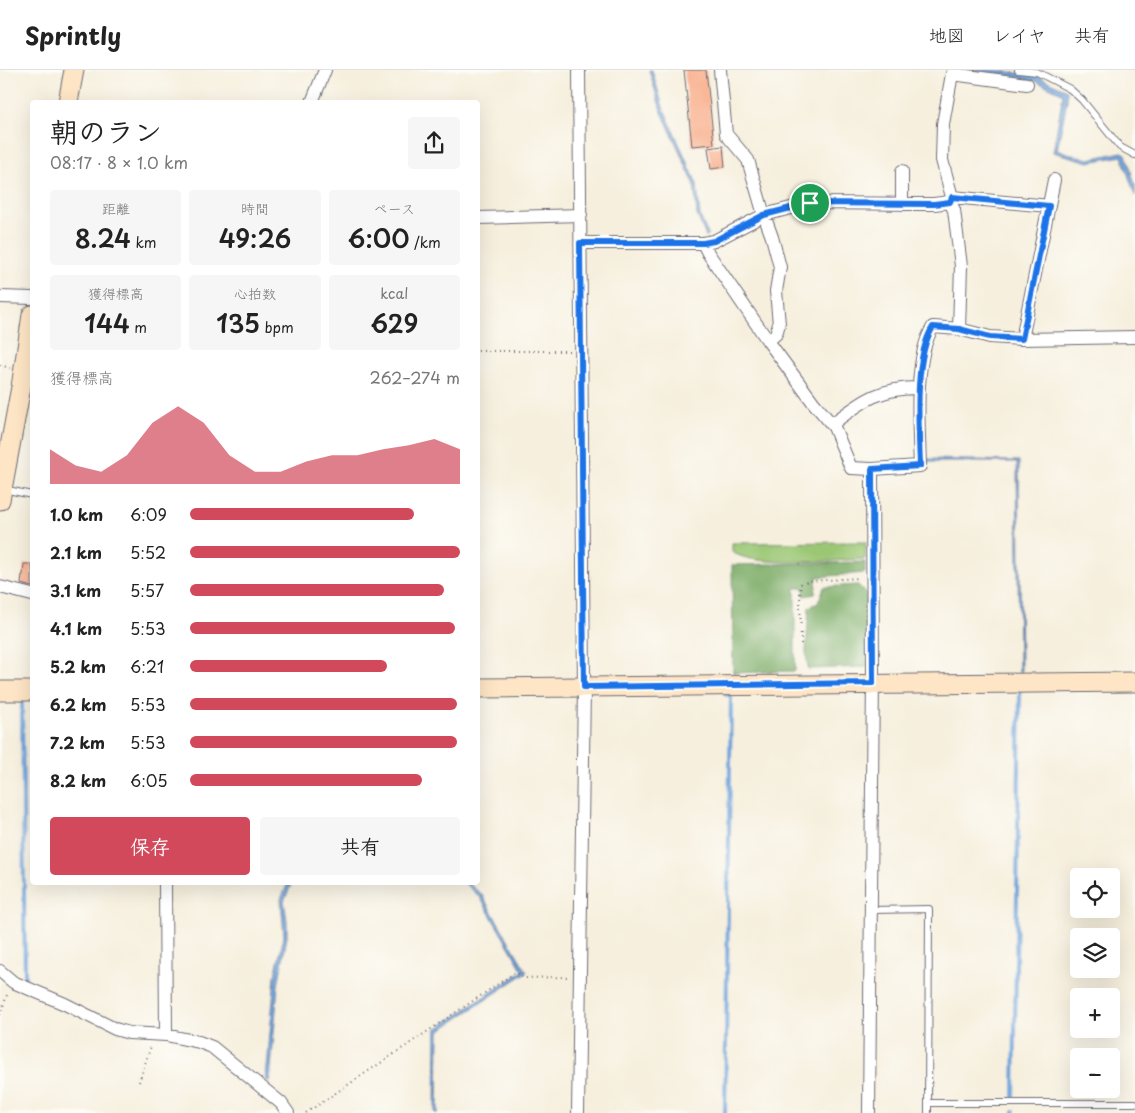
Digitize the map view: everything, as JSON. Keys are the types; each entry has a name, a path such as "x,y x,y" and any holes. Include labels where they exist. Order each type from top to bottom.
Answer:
{"street":[{"path":"68,100 74,70"},
{"path":"313,100 325,70"},
{"path":"578,1113 584,687 579,70"},
{"path":"720,70 726,134 748,160 780,267 776,291 779,324 776,334 768,342"},
{"path":"959,329 961,266 954,210 942,160 943,124 953,72 1027,84"},
{"path":"902,171 902,204"},
{"path":"1022,339 1054,180"},
{"path":"580,243 703,243 714,241 764,215 810,203 934,204 951,200 1049,206"},
{"path":"480,218 580,215"},
{"path":"703,243 768,342 832,424 851,468 872,469 920,466 918,388 927,336 933,327 959,329 990,337 1022,339 1135,337"},
{"path":"0,297 30,298"},
{"path":"1,494 28,370 30,342"},
{"path":"832,424 864,400 889,390 918,388"},
{"path":"869,1113 873,683 872,469"},
{"path":"0,587 30,594"},
{"path":"480,688 1135,682"},
{"path":"0,691 30,690"},
{"path":"165,885 166,1035"},
{"path":"0,971 12,981 116,1029 166,1035 200,1042 212,1047 281,1103 288,1113"}],"lane":[{"path":"1018,70 1038,71 1070,88 1120,147 1135,155"},
{"path":"1,494 30,495"},
{"path":"871,910 929,910 928,1113"},
{"path":"928,1103 1135,1103"}],"path":[{"path":"480,351 581,350"},
{"path":"801,644 801,584 809,581 873,577"},
{"path":"306,1113 516,972 523,978 580,977"},
{"path":"0,1016 12,981"},
{"path":"139,1082 152,1044 152,1034"}],"green space":[{"path":"866,542 865,559 776,562 743,557 732,552 732,543"},
{"path":"865,562 865,573 817,577 815,594 804,596 804,588 795,588 795,671 733,673 732,565"},
{"path":"858,585 866,593 866,667 808,669 806,651 809,607 818,603 824,587"}],"water":[{"path":"649,70 652,70 663,107 697,184 700,216 708,235 706,237 697,215 694,184 661,110"},
{"path":"966,70 990,70 1035,75 1067,90 1067,101 1057,150 1089,159 1122,152 1126,154 1135,185 1135,196 1122,156 1089,162 1053,152 1062,93 1036,81"},
{"path":"927,459 1019,461 1021,674 1019,673 1017,462 928,462"},
{"path":"287,885 291,885 284,901 287,937 278,985 270,1081 266,1080 275,976 284,936 281,899"},
{"path":"466,885 470,885 482,895 527,972 439,1031 438,1113 435,1113 436,1029 523,971 480,897"}],"building":[{"path":"684,70 706,70 714,144 692,146"},
{"path":"723,146 725,167 711,169 708,148"},
{"path":"24,564 30,564 30,586 21,584"}],"waterway":[{"path":"1014,1097 1020,692"},
{"path":"725,1113 731,695 726,695"},
{"path":"22,701 25,979"}],"route":[{"path":"952,197 1049,206 1022,339 990,337 959,329 933,327 927,336 918,388 920,466 872,469 873,683 584,687 580,243 703,243 714,241 764,215 810,203 934,204 950,202 952,197"}]}
